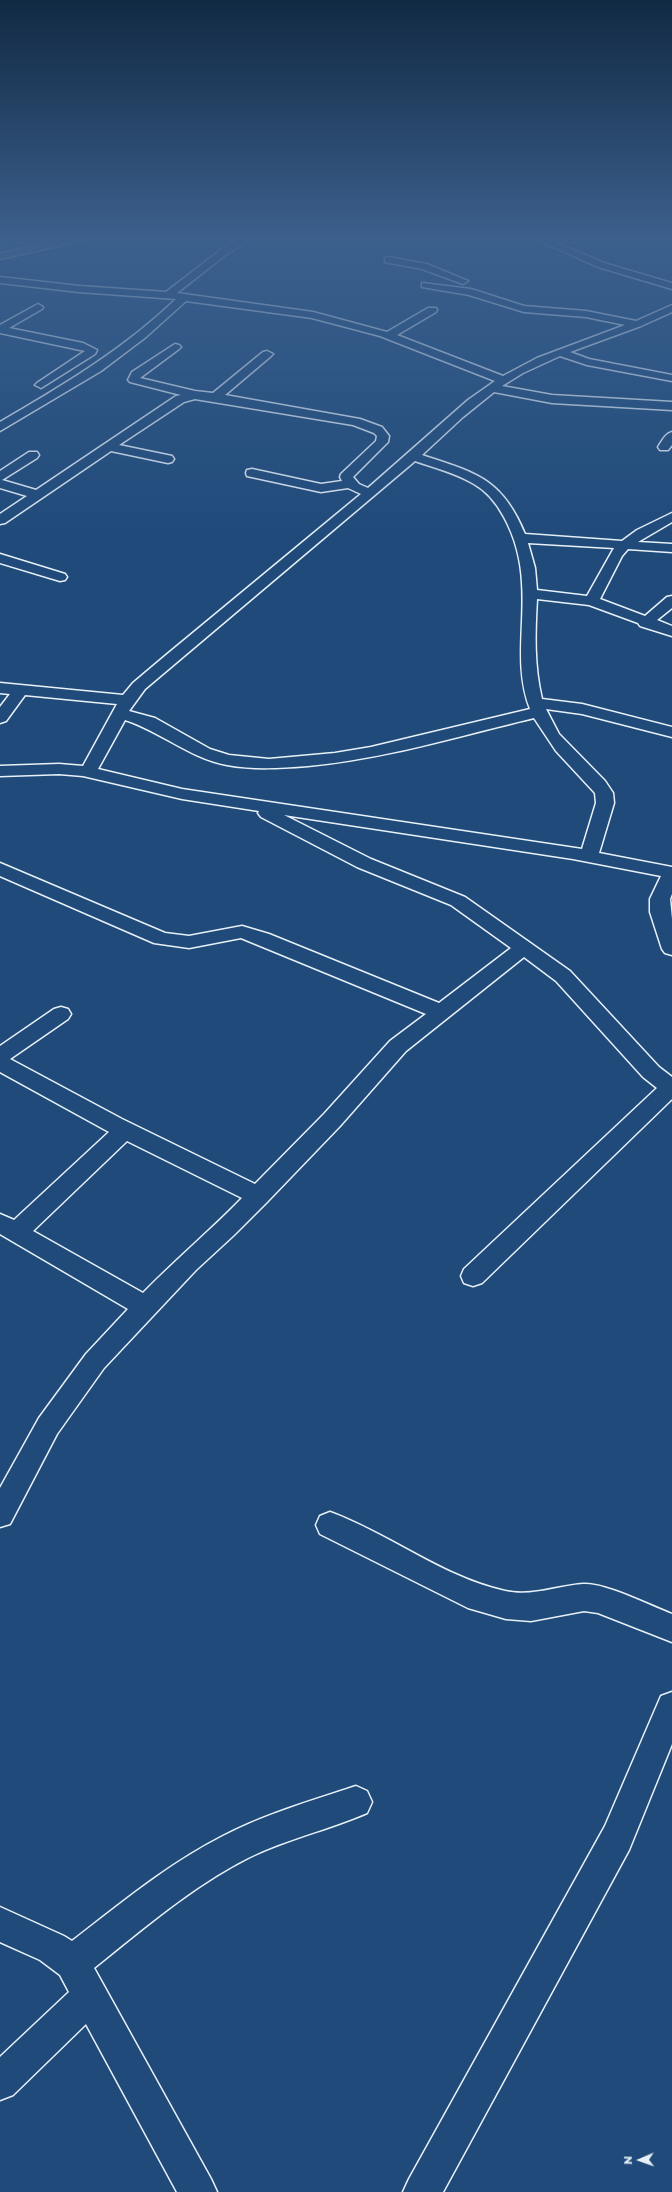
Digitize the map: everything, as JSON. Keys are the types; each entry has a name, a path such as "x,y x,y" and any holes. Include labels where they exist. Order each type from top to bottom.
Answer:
{"street":[{"path":"41,386 91,352 91,350 83,346 48,339"},
{"path":"0,427 88,376 137,339"},
{"path":"399,339 504,380"},
{"path":"88,772 123,706 139,686 246,595 414,456 492,388 504,380 561,353 597,339"},
{"path":"175,347 136,374 134,380 195,395 216,397 356,422 378,430 383,436 382,442 370,455 348,473 346,477 350,484"},
{"path":"561,353 587,362 672,378"},
{"path":"216,397 267,354"},
{"path":"492,388 552,399 672,406"},
{"path":"0,520 180,399 195,395"},
{"path":"664,447 672,436"},
{"path":"108,447 168,459"},
{"path":"0,477 33,454"},
{"path":"414,456 457,471 487,486 499,500 514,524 529,572 530,594 528,660 537,707 559,746 599,785 604,793 605,803 589,856"},
{"path":"252,473 321,488 350,484 370,493"},
{"path":"0,484 38,495"},
{"path":"592,601 616,554 633,536 672,517"},
{"path":"519,538 672,548"},
{"path":"0,558 60,577"},
{"path":"530,594 592,601 645,623 672,631"},
{"path":"645,623 672,600"},
{"path":"0,688 123,706 204,752 227,760 269,764 335,758 371,752 537,707 582,709 672,732"},
{"path":"0,718 21,690"},
{"path":"0,771 59,769 88,772 182,794 589,856 672,873 660,900 660,912 672,949"},
{"path":"252,805 364,863 458,901 525,947 563,976 651,1072 671,1088 473,1276"},
{"path":"4,875 161,939 189,942 242,932 262,938 441,1012"},
{"path":"0,1515 48,1426 94,1361 187,1263 226,1229 259,1196 332,1120 398,1046 525,947"},
{"path":"0,1056 61,1014"},
{"path":"0,1063 125,1130 259,1196"},
{"path":"125,1130 8,1227 146,1307"},
{"path":"330,1525 468,1594 506,1605 532,1607 584,1597 599,1599 672,1628"},
{"path":"422,2192 617,1838 672,1707"},
{"path":"72,1963 177,1883 221,1855 262,1836 356,1802"},
{"path":"0,1924 52,1948 72,1963 198,2192"},
{"path":"0,2082 90,1996"}]}
